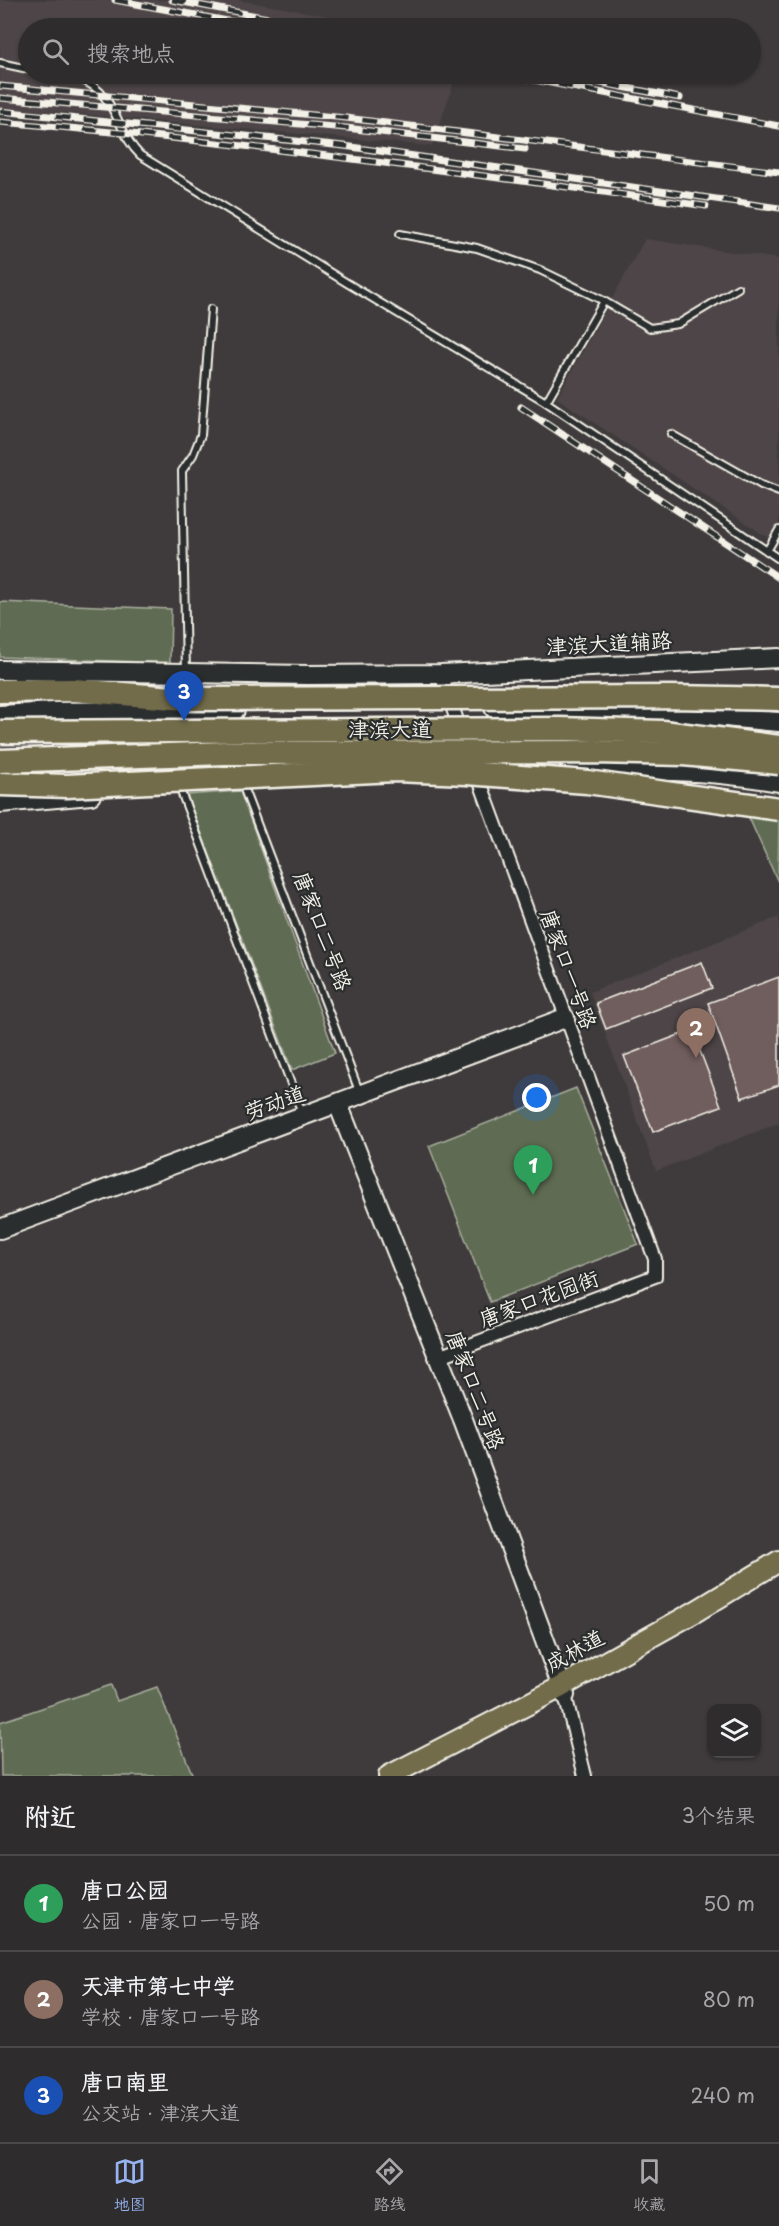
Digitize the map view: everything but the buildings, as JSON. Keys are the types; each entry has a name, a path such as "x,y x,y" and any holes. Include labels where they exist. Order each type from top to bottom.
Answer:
{"highway":[{"path":"0,691 73,690 186,699"},
{"path":"675,705 779,691"},
{"name":"津滨大道","path":"0,702 186,699 675,705"},
{"path":"675,705 779,699"},
{"name":"津滨大道","path":"0,732 560,729 663,732 779,747"},
{"path":"0,761 225,753 594,752 684,754 779,763"},
{"path":"0,784 33,787 395,770 466,773 587,783 779,809"}],"main road":[{"name":"成林道","path":"389,1776 563,1691 779,1561"},
{"name":"成林道","path":"403,1776 779,1573"}],"street":[{"name":"津滨大道辅路","path":"0,669 308,675 441,674 779,658"},
{"name":"唐家口一号路","path":"441,674 655,1259 655,1276"},
{"path":"0,715 54,712 675,705"},
{"name":"津滨大道","path":"675,705 779,723"},
{"path":"0,803 242,784 332,780 431,782 629,770 697,772 779,782"},
{"name":"劳动道","path":"0,1229 565,1018"},
{"name":"唐家口二号路","path":"338,1104 464,1422 563,1691"},
{"name":"唐家口花园街","path":"438,1357 655,1276"},
{"path":"563,1691 585,1776"}],"lane":[{"path":"0,63 18,67"},
{"path":"92,84 97,87 116,114 125,138 140,155 546,402 779,559"},
{"path":"400,234 477,248 540,270 604,301 650,328 678,324 738,288"},
{"path":"546,402 604,301"},
{"path":"186,673 181,479 182,471 193,455 201,435 211,309"},
{"path":"670,434 760,485 779,492"},
{"path":"767,551 779,530"},
{"name":"唐家口二号路","path":"242,784 361,1095"},
{"path":"180,789 303,1117"}],"shaded area":[{"path":"0,0 238,0 339,18 18,18 18,84 454,84 432,146 0,107"},
{"path":"645,239 779,259 779,545 557,398"},
{"path":"779,917 779,1123 656,1171 590,992"}],"green space":[{"path":"0,602 171,609 170,663 0,657"},
{"path":"240,791 335,1053 292,1070 187,795"},
{"path":"745,809 779,816 778,882"},
{"path":"576,1088 638,1244 490,1302 429,1146"},
{"path":"111,1685 117,1701 157,1687 193,1776 1,1776 0,1722"}],"railway":[{"path":"115,0 211,18"},
{"path":"172,0 268,18"},
{"path":"556,84 779,126"},
{"path":"606,84 680,98"},
{"path":"0,86 346,118 779,172"},
{"path":"0,98 346,128 525,149"},
{"path":"0,111 344,146 779,208"},
{"path":"0,122 265,148 706,206"},
{"path":"521,407 779,578"}],"place":[{"name":"唐口南里","path":"184,721"},
{"name":"天津市第七中学","path":"696,1058"},
{"name":"唐口公园","path":"533,1195"}]}
